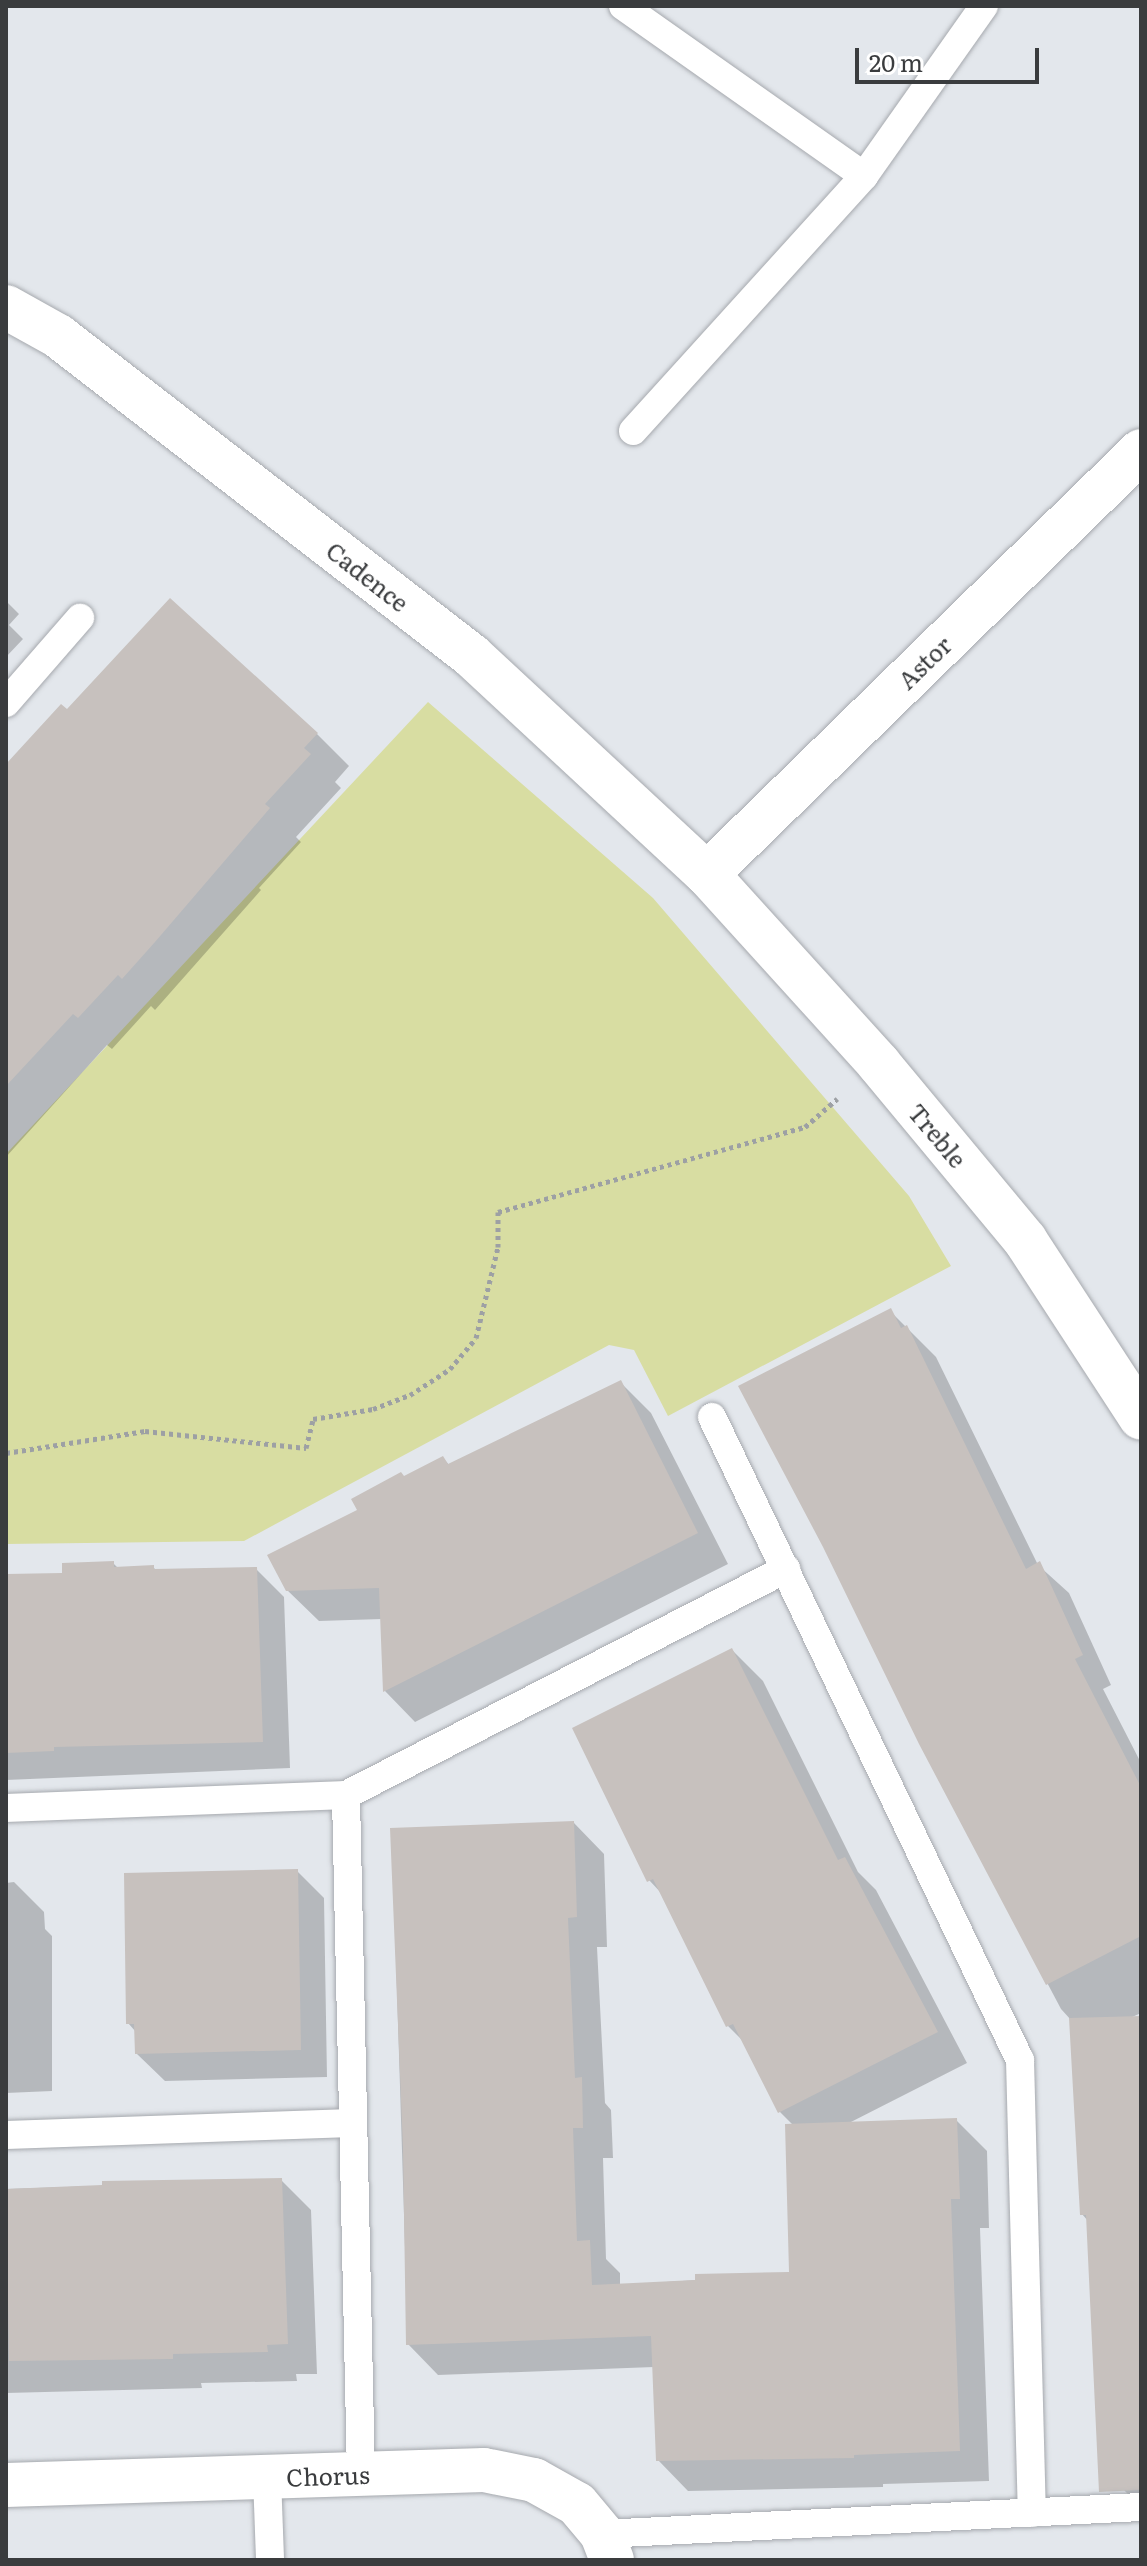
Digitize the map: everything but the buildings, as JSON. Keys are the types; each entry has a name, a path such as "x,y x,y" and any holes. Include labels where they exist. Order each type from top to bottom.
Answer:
{"street":[{"name":"Cadence","path":"6,307 58,336 472,656 707,874"},
{"name":"Astor","path":"707,874 1141,451"},
{"name":"Treble","path":"707,874 879,1064 1025,1240 1141,1418"},
{"name":"Chorus","path":"6,2485 484,2470 534,2480 577,2504 607,2547"}],"lane":[{"path":"623,6 864,176"},
{"path":"633,431 864,176 984,6"},
{"path":"6,703 80,618"},
{"path":"712,1417 1020,2060 1032,2513"},
{"path":"6,1808 346,1795 786,1569"},
{"path":"346,1795 361,2474"},
{"path":"6,2135 352,2123"},
{"path":"267,2477 270,2560"},
{"path":"607,2547 1141,2507"}],"path":[{"path":"6,1453 145,1431 306,1448 313,1419 373,1409 410,1395 450,1369 476,1338 498,1247 498,1212 805,1127 879,1064"}],"green space":[{"path":"428,702 653,898 909,1196 951,1266 668,1416 634,1350 609,1345 244,1541 6,1544 6,1154"}]}
